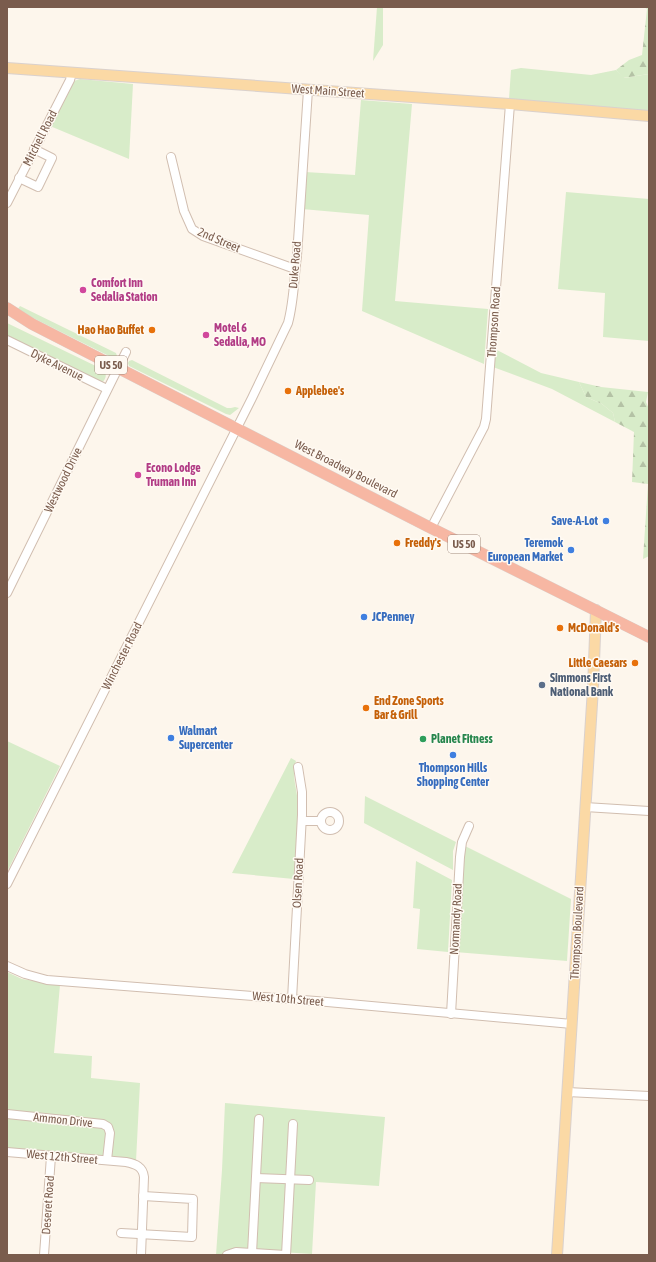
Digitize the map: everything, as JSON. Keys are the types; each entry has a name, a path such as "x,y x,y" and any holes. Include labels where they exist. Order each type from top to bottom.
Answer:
{"highway":[{"name":"West Broadway Boulevard","path":"7,308 32,324 431,528 649,637"},
{"name":"West Broadway Boulevard","path":"7,316 32,324"}],"main road":[{"name":"West Main Street","path":"7,68 510,104 649,116"},
{"name":"Thompson Boulevard","path":"557,1255 596,610"}],"street":[{"name":"Mitchell Road","path":"7,203 70,80 72,72"},
{"name":"Duke Road","path":"236,428 288,323 291,309 297,256 308,90"},
{"name":"Thompson Road","path":"431,528 484,427 486,419 510,104"},
{"path":"19,178 38,187 52,158 34,149"},
{"name":"2nd Street","path":"171,156 184,211 192,229 203,236 295,269"},
{"name":"Dyke Avenue","path":"7,340 107,389"},
{"name":"Westwood Drive","path":"7,593 126,352"},
{"name":"Winchester Road","path":"7,884 236,428"},
{"name":"Olsen Road","path":"292,1000 302,821 302,792 298,767"},
{"path":"585,807 649,811"},
{"path":"302,821 321,821"},
{"name":"Normandy Road","path":"451,1014 460,857 462,842 469,826"},
{"name":"West 10th Street","path":"7,966 25,974 47,980 572,1024"},
{"path":"567,1092 649,1096"},
{"name":"Ammon Drive","path":"7,1114 103,1124 108,1127 110,1133 108,1160"},
{"path":"252,1253 259,1119"},
{"path":"228,1254 236,1252 286,1255 293,1124"},
{"name":"West 12th Street","path":"7,1152 108,1160 133,1164 141,1169 144,1177 143,1196"},
{"name":"Deseret Road","path":"44,1255 52,1156"},
{"path":"256,1178 309,1180"},
{"path":"121,1233 142,1235 192,1237 193,1199 143,1196 142,1235 141,1255"}],"green space":[{"path":"377,7 383,7 383,45 373,61"},
{"path":"644,7 649,7 649,74 623,78 616,70 629,60 642,55 647,9"},
{"path":"521,68 591,75 616,70 624,78 649,74 649,111 509,99 511,70"},
{"path":"80,79 133,84 129,159 50,126 71,85 74,81"},
{"path":"361,100 412,104 395,301 488,309 484,364 362,311 369,215 302,209 305,172 355,175"},
{"path":"566,192 649,199 649,341 603,337 605,293 558,289"},
{"path":"20,306 116,353 117,356 114,358 111,357 17,310"},
{"path":"7,323 104,370 106,377 102,383 7,338"},
{"path":"495,349 541,373 579,382 586,397 602,404 613,413 615,422 552,389 493,367"},
{"path":"132,360 227,408 239,408 230,415 226,414 129,366 129,361"},
{"path":"579,382 601,387 648,392 646,402 649,409 649,556 643,559 648,484 632,482 634,432 615,422 613,413 602,404 586,397"},
{"path":"7,741 60,766 8,870 7,870"},
{"path":"291,758 296,761 294,777 298,804 298,832 294,879 232,873"},
{"path":"365,796 456,842 453,851 453,870 364,823"},
{"path":"463,845 571,899 567,961 455,952"},
{"path":"416,861 452,880 448,952 417,949 420,909 413,908"},
{"path":"7,972 22,979 60,985 54,1053 92,1056 91,1078 140,1083 136,1161 121,1157 7,1148"},
{"path":"225,1103 385,1117 379,1186 316,1182 312,1254 235,1249 226,1252 223,1255 216,1255"}],"place":[{"name":"Comfort Inn Sedalia Station","path":"83,290"},
{"name":"Hao Hao Buffet","path":"152,330"},
{"name":"Motel 6 Sedalia, MO","path":"206,335"},
{"name":"Applebee's","path":"288,391"},
{"name":"Econo Lodge Truman Inn","path":"138,475"},
{"name":"Save-A-Lot","path":"606,521"},
{"name":"Freddy's","path":"397,543"},
{"name":"Teremok European Market","path":"571,550"},
{"name":"JCPenney","path":"364,617"},
{"name":"McDonald's","path":"560,628"},
{"name":"Little Caesars","path":"635,663"},
{"name":"Simmons First National Bank","path":"542,685"},
{"name":"End Zone Sports Bar & Grill","path":"366,708"},
{"name":"Walmart Supercenter","path":"171,738"},
{"name":"Planet Fitness","path":"423,739"},
{"name":"Thompson Hills Shopping Center","path":"453,755"}]}
